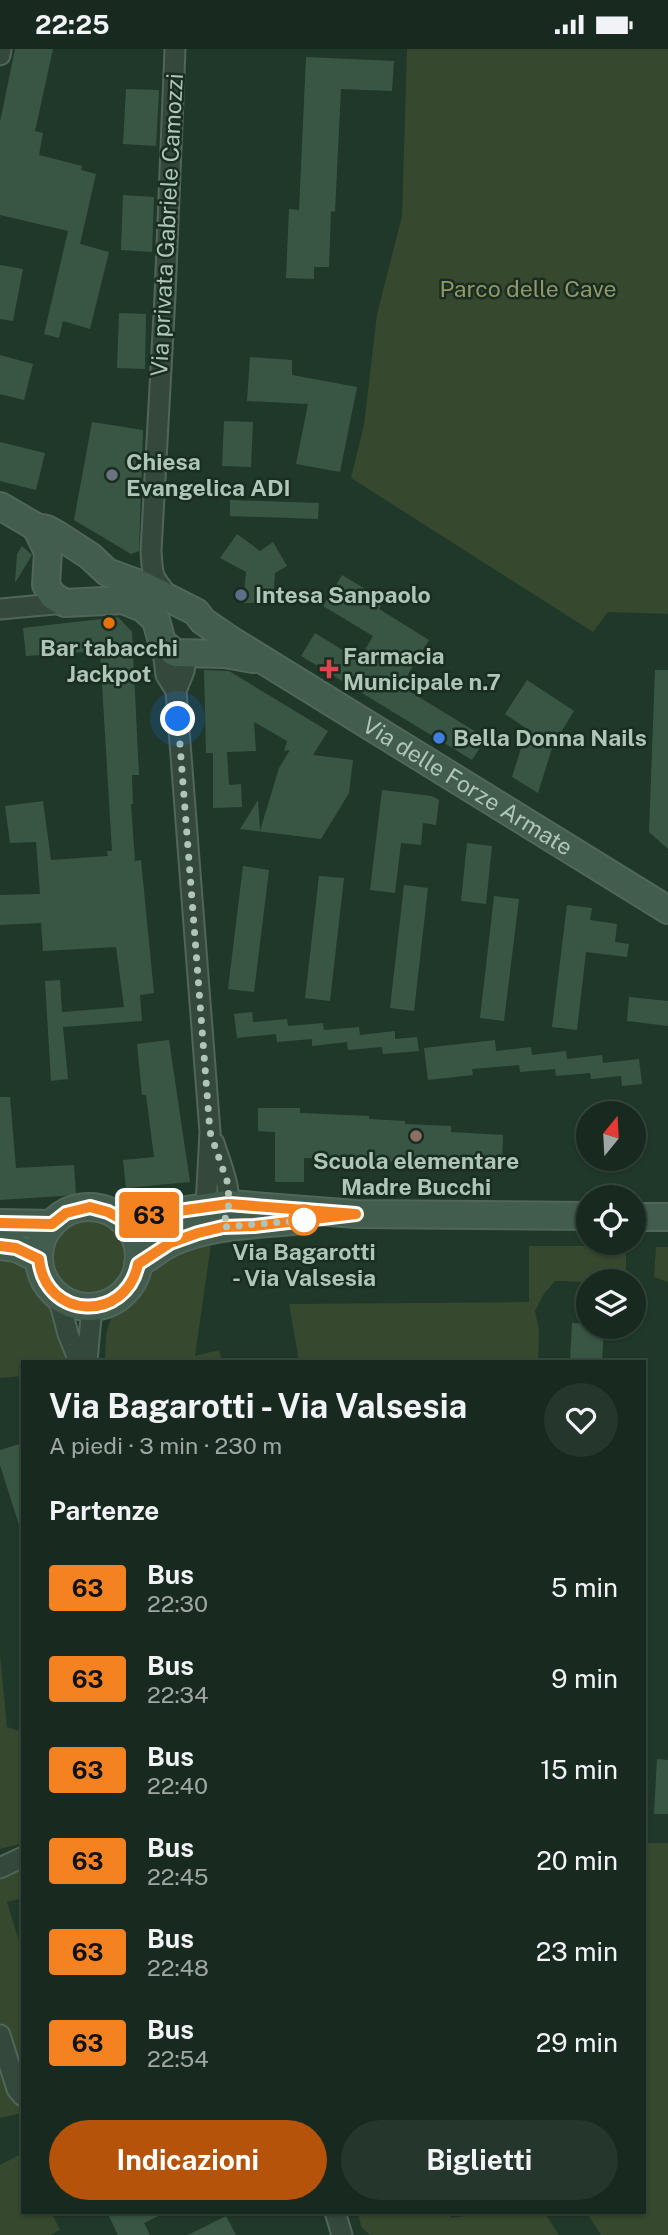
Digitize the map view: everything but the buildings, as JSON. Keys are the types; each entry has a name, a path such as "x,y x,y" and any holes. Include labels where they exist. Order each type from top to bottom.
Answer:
{"street":[{"path":"0,55 1,49"},
{"name":"Via privata Gabriele Camozzi","path":"151,569 175,49"},
{"name":"Via delle Forze Armate","path":"0,506 36,527 47,529 107,572 145,586 188,610 265,661 668,910"},
{"path":"36,527 48,552 46,574 49,591 59,601 72,603 90,597 98,587 99,573 89,557"},
{"name":"Via delle Forze Armate","path":"9,608 46,574 52,559 71,550 89,557"},
{"path":"124,578 144,575 151,569 154,578 188,610 205,638 190,653 176,691 210,1132 228,1184 220,1212 198,1233 170,1243 138,1264"},
{"name":"Via delle Forze Armate","path":"9,608 109,600 131,603 143,608 153,617 160,636 175,653 265,661"},
{"path":"176,691 166,675 160,636 162,620 169,612 179,608 188,610"},
{"path":"83,1208 102,1209 121,1219 134,1237 138,1248 135,1276 125,1291 110,1302 92,1307 74,1305 58,1296 46,1282 39,1259 42,1240 52,1224 66,1213 83,1208"},
{"path":"121,1219 220,1212 254,1226 356,1214 576,1216"},
{"path":"646,1217 668,1217"},
{"path":"0,1223 52,1224"},
{"path":"0,1246 16,1248 39,1259"},
{"path":"58,1296 68,1334 79,1360"},
{"path":"86,1360 92,1307"},
{"path":"0,1868 21,1858"},
{"path":"0,2035 17,2089 21,2094"},
{"path":"336,2214 342,2235"}],"green space":[{"name":"Parco delle Cave","path":"407,49 668,49 668,614 608,612 593,632 351,478 364,425 377,314 402,216"},
{"path":"89,1216 105,1219 119,1228 128,1242 131,1258 128,1274 119,1288 105,1297 89,1300 73,1297 59,1288 50,1274 47,1258 50,1242 59,1228 73,1219"},
{"path":"211,1244 195,1356 219,1350 222,1360 105,1360 106,1334 112,1315 131,1303 143,1287 151,1266 169,1254"},
{"path":"529,1246 576,1246 576,1255 626,1255 626,1269 576,1269 576,1282 555,1281 544,1294 535,1311 539,1330 538,1360 299,1360 289,1304 529,1302"},
{"path":"656,1247 668,1247 668,1282 654,1277"},
{"path":"0,1255 26,1263 33,1281 50,1303 71,1360 21,1360 21,1376 0,1378"},
{"path":"0,1654 7,1727 21,1731 21,1844 0,1849"},
{"path":"646,1843 668,1843 668,2235 601,2235 587,2214 646,2214"},
{"path":"21,1866 21,1898 7,1902 21,1948 21,2113 0,2118 0,1872"},
{"path":"21,2154 21,2214 52,2214 60,2230 50,2235 0,2235 0,2165"},
{"path":"358,2214 446,2214 453,2218 478,2214 545,2214 559,2235 370,2235 362,2228"}],"bus line":[{"name":"63","path":"0,1223 52,1224 66,1213 90,1207 102,1209 121,1219 229,1204 356,1214 223,1227 198,1233 170,1243 138,1264 135,1276 125,1291 110,1302 92,1307 74,1305 53,1292 43,1277 39,1259 16,1248 0,1246"}],"place":[{"name":"Chiesa Evangelica ADI","path":"112,475"},
{"name":"Intesa Sanpaolo","path":"241,595"},
{"name":"Bar tabacchi Jackpot","path":"109,623"},
{"name":"Farmacia Municipale n.7","path":"329,669"},
{"name":"Bella Donna Nails","path":"439,738"},
{"name":"Scuola elementare Madre Bucchi","path":"416,1136"},
{"name":"Via Bagarotti - Via Valsesia","path":"304,1220"}],"route":[{"path":"178,719 210,1132 228,1184 229,1204 223,1227 307,1220 304,1220"}]}
